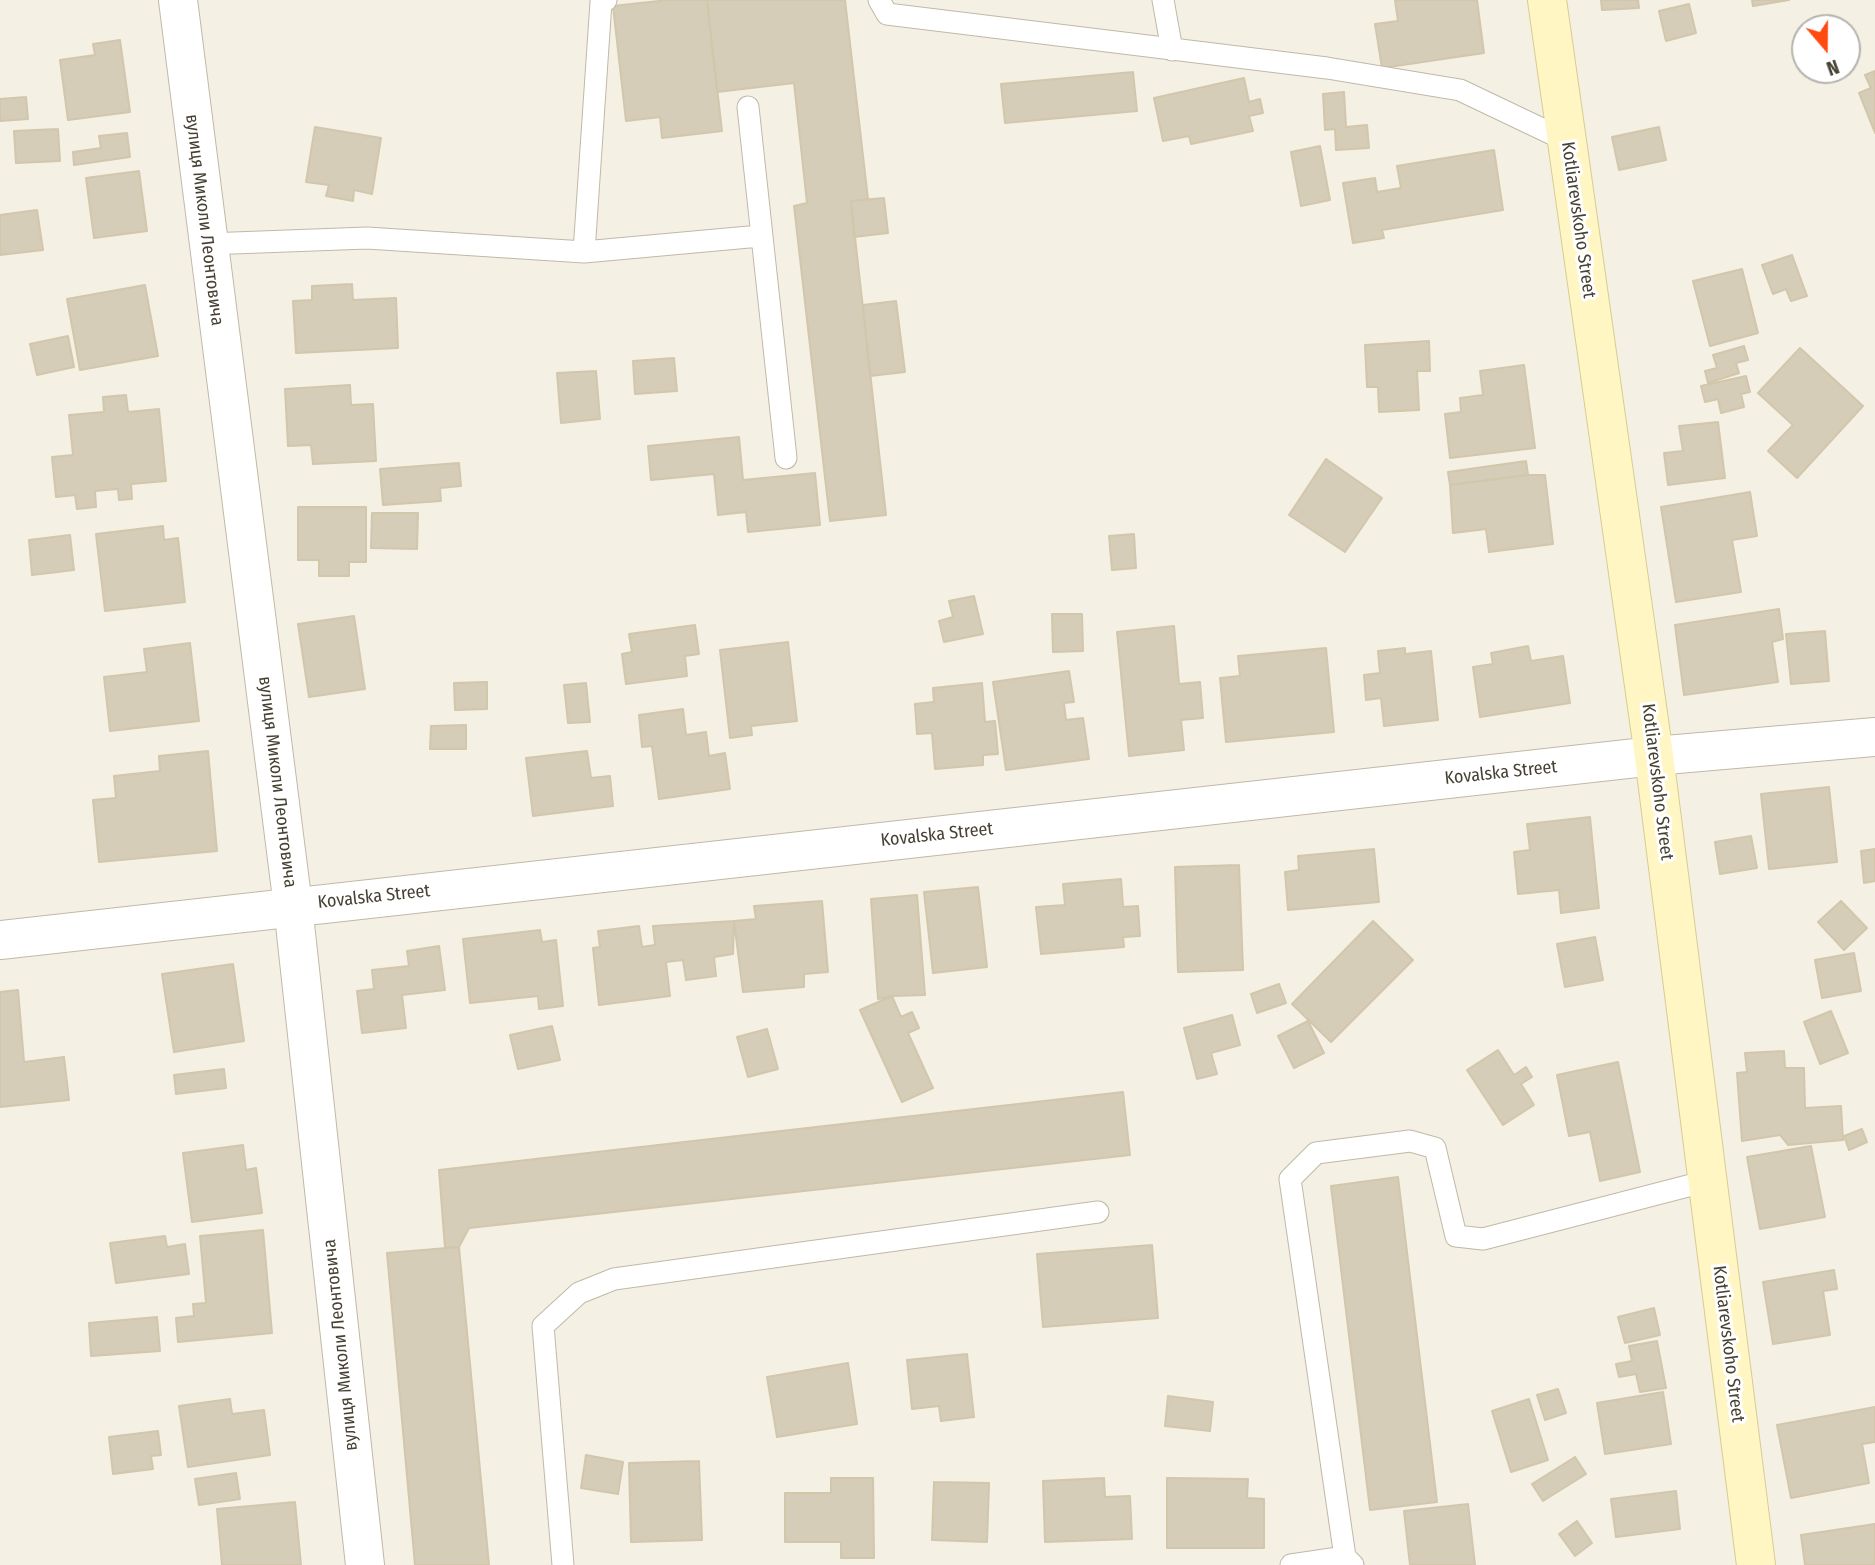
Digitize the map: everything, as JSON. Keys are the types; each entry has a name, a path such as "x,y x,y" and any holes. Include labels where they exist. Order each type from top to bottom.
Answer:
{"main road":[{"name":"Kotliarevskoho Street","path":"1547,0 1654,756 1756,1565"}],"street":[{"name":"вулиця Миколи Леонтовича","path":"178,0 293,906 365,1565"},
{"name":"Kovalska Street","path":"0,940 1654,756 1875,737"}],"lane":[{"path":"584,252 601,2 606,0"},
{"path":"880,0 887,14 1327,68 1460,90 1567,141"},
{"path":"1163,0 1172,50"},
{"path":"748,107 786,458"},
{"path":"207,244 367,238 584,252 760,236"},
{"path":"1291,1565 1349,1561 1290,1178 1316,1153 1410,1141 1435,1148 1457,1236 1483,1239 1707,1181"},
{"path":"563,1565 543,1326 579,1293 614,1279 1098,1212"}],"building":[{"path":"668,0 707,0 722,131 662,138 660,117 626,121 613,6"},
{"path":"707,0 845,0 868,199 851,201 886,515 830,521 794,206 807,203 794,83 717,92"},
{"path":"1395,0 1477,0 1484,53 1382,68 1375,24 1398,21"},
{"path":"1601,0 1638,0 1639,8 1602,10"},
{"path":"1752,0 1789,0 1753,6"},
{"path":"1689,4 1696,33 1666,41 1659,11"},
{"path":"120,40 130,112 68,120 60,60 95,55 93,44"},
{"path":"1875,71 1875,133 1859,93 1871,88 1865,75"},
{"path":"1133,72 1137,111 1005,123 1001,84"},
{"path":"1244,78 1249,102 1260,99 1263,113 1249,116 1253,131 1191,144 1189,136 1163,141 1154,98"},
{"path":"1344,92 1346,127 1367,125 1369,148 1336,150 1335,129 1325,130 1323,94"},
{"path":"26,97 28,119 0,121 0,99"},
{"path":"315,127 381,138 372,194 354,190 353,201 326,196 329,185 306,182"},
{"path":"1659,127 1666,160 1619,170 1612,137"},
{"path":"58,129 60,161 16,163 14,131"},
{"path":"127,133 130,157 74,165 73,152 101,148 99,136"},
{"path":"1320,146 1330,200 1301,206 1291,152"},
{"path":"1494,150 1503,210 1382,230 1384,238 1353,243 1343,183 1375,178 1377,192 1401,188 1397,166"},
{"path":"139,171 147,231 94,238 86,178"},
{"path":"884,198 888,233 854,237 851,201"},
{"path":"37,210 43,250 0,255 0,215"},
{"path":"1792,255 1807,296 1791,301 1786,289 1773,294 1762,265"},
{"path":"1742,269 1758,333 1710,346 1693,281"},
{"path":"352,284 353,300 396,298 398,348 296,353 293,301 312,300 312,286"},
{"path":"145,285 158,356 80,370 67,299"},
{"path":"896,301 905,372 870,376 863,305"},
{"path":"68,336 74,367 37,375 30,344"},
{"path":"1429,341 1430,371 1417,371 1419,410 1379,412 1378,387 1367,387 1365,345"},
{"path":"1744,346 1748,360 1736,363 1739,373 1708,383 1705,371 1717,368 1713,355"},
{"path":"1800,348 1863,406 1797,478 1768,451 1793,425 1758,393"},
{"path":"674,358 677,391 635,394 633,361"},
{"path":"1524,365 1535,448 1450,458 1445,414 1461,412 1460,398 1483,395 1480,371"},
{"path":"596,371 600,419 561,423 557,373"},
{"path":"1746,376 1750,392 1741,394 1744,407 1721,413 1718,399 1705,402 1701,386"},
{"path":"350,385 351,405 373,404 376,461 313,464 311,445 288,446 285,389"},
{"path":"126,395 128,412 159,409 166,481 131,484 132,499 119,500 118,489 95,491 96,507 77,509 75,495 56,497 52,457 73,455 69,415 104,412 103,397"},
{"path":"1718,422 1725,478 1668,485 1664,453 1683,451 1679,426"},
{"path":"739,437 743,480 815,473 820,525 748,532 746,512 718,515 714,474 651,480 648,446"},
{"path":"1326,459 1382,498 1345,552 1289,515"},
{"path":"1526,461 1528,475 1450,485 1448,472"},
{"path":"459,463 461,486 440,488 441,501 383,505 380,469"},
{"path":"1545,475 1553,544 1489,552 1486,529 1453,533 1450,485"},
{"path":"1750,492 1757,536 1732,540 1741,592 1676,602 1661,507"},
{"path":"298,507 366,507 366,562 349,562 349,576 319,576 319,560 298,560"},
{"path":"372,513 418,513 417,549 371,548"},
{"path":"163,526 164,540 178,538 185,602 105,611 96,534"},
{"path":"1134,534 1136,568 1112,570 1109,536"},
{"path":"70,535 74,570 32,575 29,540"},
{"path":"974,596 983,634 944,642 939,621 953,617 949,601"},
{"path":"1779,609 1783,639 1772,642 1778,682 1684,695 1675,625"},
{"path":"1052,614 1082,614 1083,651 1053,652"},
{"path":"354,616 365,689 309,697 298,624"},
{"path":"695,625 699,654 685,656 687,676 626,684 622,654 632,652 629,634"},
{"path":"1174,626 1179,684 1200,682 1203,718 1181,720 1184,750 1129,756 1117,632"},
{"path":"1825,631 1829,681 1791,684 1786,634"},
{"path":"788,642 797,721 751,726 752,735 730,738 720,650"},
{"path":"190,643 199,721 110,731 104,677 147,672 144,649"},
{"path":"1528,646 1531,661 1563,656 1570,703 1480,717 1473,667 1493,664 1491,653"},
{"path":"1326,648 1334,732 1226,742 1220,678 1240,676 1238,656"},
{"path":"1405,648 1405,654 1431,651 1438,720 1384,726 1381,698 1366,700 1364,675 1380,673 1378,651"},
{"path":"1069,671 1074,702 1064,703 1066,720 1083,718 1089,759 1006,770 993,682"},
{"path":"487,682 487,709 455,710 454,683"},
{"path":"586,683 590,722 568,723 564,685"},
{"path":"982,683 985,722 995,721 998,754 983,755 983,765 935,769 932,733 917,734 915,704 934,702 933,688"},
{"path":"683,709 686,735 706,732 709,756 725,753 730,789 659,799 652,746 642,747 639,715"},
{"path":"466,725 466,749 430,749 431,726"},
{"path":"208,751 217,851 99,862 93,800 116,798 114,776 160,771 159,756"},
{"path":"587,751 591,778 610,776 613,806 533,816 526,758"},
{"path":"1829,787 1837,862 1769,869 1761,794"},
{"path":"1590,817 1599,908 1561,913 1559,890 1518,894 1514,852 1530,850 1527,824"},
{"path":"1751,836 1757,868 1720,874 1715,842"},
{"path":"1374,849 1379,902 1288,910 1285,872 1299,870 1298,856"},
{"path":"1875,849 1875,881 1864,883 1861,851"},
{"path":"1239,865 1243,970 1178,972 1175,867"},
{"path":"1121,879 1123,907 1138,906 1140,936 1123,937 1124,947 1041,954 1036,907 1065,905 1063,884"},
{"path":"978,887 987,967 933,973 924,892"},
{"path":"917,895 925,995 878,999 871,899"},
{"path":"822,901 828,972 804,974 804,987 743,992 734,921 756,919 754,906"},
{"path":"1841,901 1867,928 1844,950 1818,922"},
{"path":"734,921 733,954 714,957 716,976 686,980 683,960 666,962 670,996 599,1005 593,948 600,947 598,931 639,926 642,947 655,945 653,926"},
{"path":"1373,921 1413,960 1331,1042 1292,1004"},
{"path":"540,930 542,942 556,940 563,1006 539,1009 538,996 470,1003 463,939"},
{"path":"1595,937 1603,980 1565,987 1557,944"},
{"path":"439,946 445,990 402,995 406,1028 362,1033 357,991 374,989 372,970 409,966 407,951"},
{"path":"1854,953 1861,991 1822,998 1815,960"},
{"path":"233,964 244,1041 174,1052 162,974"},
{"path":"1279,984 1286,1003 1257,1013 1251,994"},
{"path":"18,990 24,1062 64,1057 69,1100 0,1107 0,992"},
{"path":"892,996 901,1017 912,1012 919,1028 908,1033 933,1088 902,1102 860,1010"},
{"path":"1831,1011 1848,1053 1820,1064 1804,1022"},
{"path":"1232,1015 1240,1045 1211,1053 1217,1074 1197,1079 1184,1028"},
{"path":"1308,1021 1324,1053 1294,1068 1278,1036"},
{"path":"552,1026 560,1060 518,1069 510,1035"},
{"path":"767,1029 778,1069 748,1077 737,1037"},
{"path":"1498,1050 1514,1075 1526,1067 1532,1077 1521,1084 1534,1105 1503,1125 1467,1070"},
{"path":"1784,1051 1785,1068 1804,1068 1805,1108 1841,1106 1843,1140 1788,1145 1780,1135 1742,1141 1737,1073 1747,1072 1745,1053"},
{"path":"1618,1062 1640,1172 1600,1181 1590,1132 1569,1136 1557,1075"},
{"path":"224,1069 226,1088 176,1094 174,1075"},
{"path":"1123,1092 1130,1155 469,1228 459,1247 445,1248 439,1170"},
{"path":"1862,1129 1867,1142 1849,1150 1844,1136"},
{"path":"243,1145 246,1170 256,1168 262,1213 192,1222 183,1153"},
{"path":"1811,1146 1825,1217 1760,1229 1747,1157"},
{"path":"1398,1177 1437,1502 1370,1510 1331,1186"},
{"path":"263,1230 272,1333 178,1342 176,1318 194,1316 193,1304 206,1303 200,1236"},
{"path":"165,1236 167,1247 185,1244 189,1274 116,1283 110,1243"},
{"path":"1152,1245 1158,1318 1043,1327 1037,1254"},
{"path":"459,1247 489,1565 415,1565 387,1253"},
{"path":"1834,1270 1837,1289 1823,1291 1830,1335 1773,1344 1763,1282"},
{"path":"1654,1308 1660,1335 1625,1343 1618,1317"},
{"path":"157,1317 160,1351 91,1356 89,1323"},
{"path":"1657,1341 1666,1388 1640,1392 1636,1374 1619,1377 1616,1364 1632,1361 1629,1346"},
{"path":"967,1354 974,1417 941,1421 939,1406 912,1409 907,1360"},
{"path":"848,1363 857,1424 777,1437 767,1377"},
{"path":"1558,1389 1566,1413 1545,1420 1537,1395"},
{"path":"1663,1392 1671,1444 1605,1454 1597,1403"},
{"path":"1168,1396 1213,1402 1210,1431 1165,1426"},
{"path":"230,1399 232,1414 264,1410 270,1455 188,1467 179,1406"},
{"path":"1529,1399 1548,1460 1511,1472 1492,1411"},
{"path":"1875,1407 1875,1442 1862,1444 1869,1483 1791,1498 1777,1425"},
{"path":"158,1431 161,1455 151,1456 153,1469 113,1474 109,1437"},
{"path":"586,1455 623,1462 618,1494 581,1488"},
{"path":"1575,1457 1586,1474 1543,1501 1532,1484"},
{"path":"699,1461 702,1540 631,1542 629,1463"},
{"path":"236,1473 240,1499 199,1505 195,1479"},
{"path":"831,1478 873,1478 874,1558 841,1558 841,1542 785,1542 785,1493 831,1493"},
{"path":"1104,1478 1105,1497 1130,1496 1132,1539 1045,1542 1043,1481"},
{"path":"1167,1478 1248,1479 1247,1498 1264,1499 1264,1548 1167,1548"},
{"path":"934,1482 989,1483 987,1542 932,1540"},
{"path":"1676,1491 1680,1529 1616,1537 1611,1499"},
{"path":"295,1502 301,1565 222,1565 217,1509"},
{"path":"1468,1504 1475,1565 1410,1565 1404,1511"},
{"path":"1577,1521 1592,1543 1575,1556 1559,1534"},
{"path":"1875,1524 1875,1565 1805,1565 1801,1535"}]}
